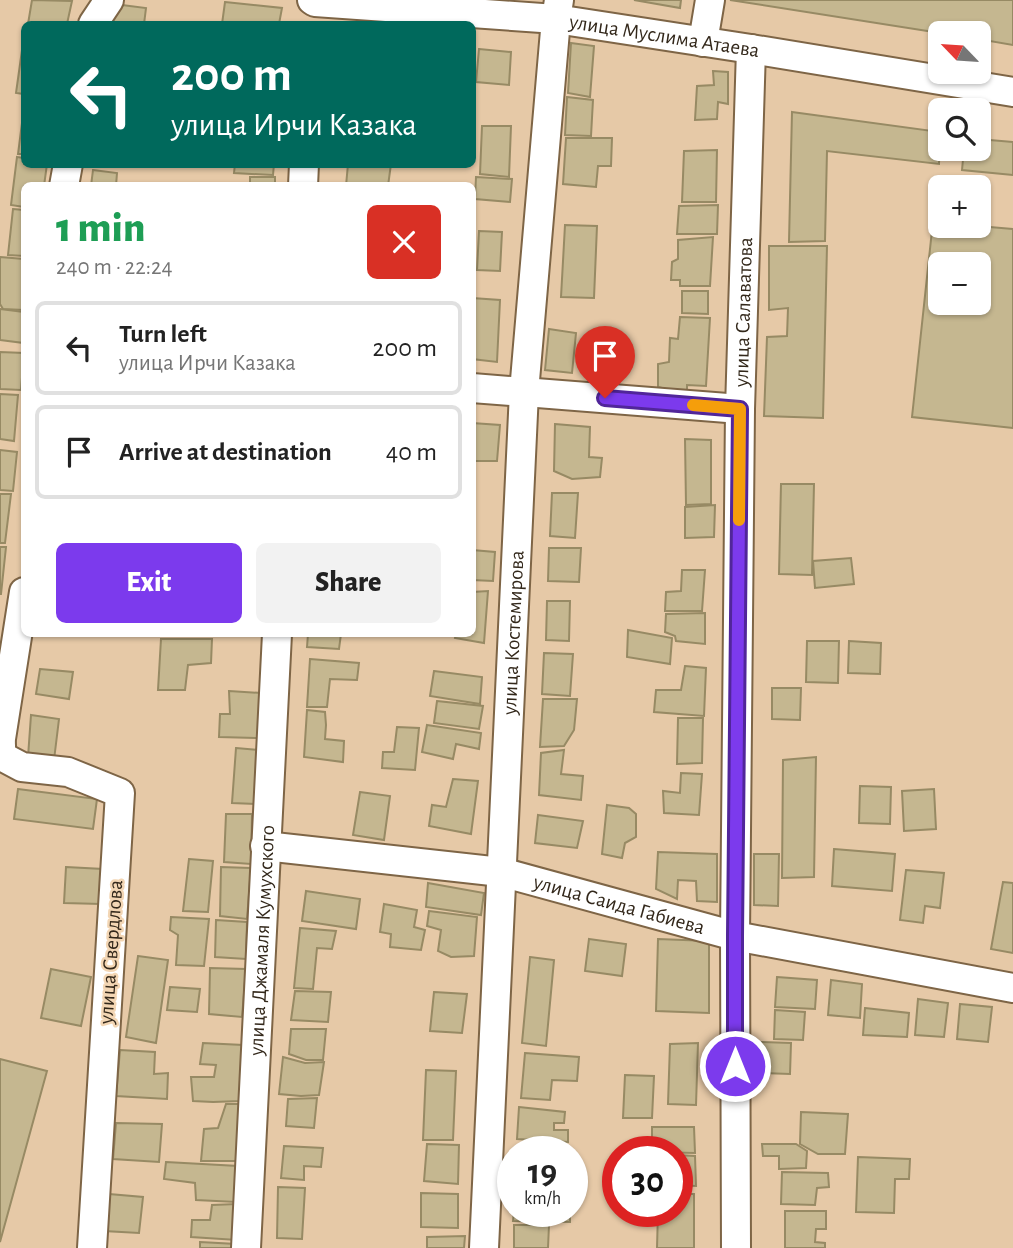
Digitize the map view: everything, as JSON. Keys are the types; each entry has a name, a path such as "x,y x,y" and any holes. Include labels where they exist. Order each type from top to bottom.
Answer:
{"street":[{"path":"95,21 108,0"},
{"path":"703,42 710,0"},
{"name":"улица Муслима Атаева","path":"313,9 558,10 703,42 1013,92"},
{"name":"улица Костемирова","path":"484,1248 524,392 558,10"},
{"name":"улица Салаватова","path":"736,1248 735,936 740,409 751,49"},
{"path":"476,388 740,409"},
{"name":"улица Свердлова","path":"21,611 0,745 1,756 22,767 68,772 121,793 92,1248"},
{"name":"улица Джамаля Кумухского","path":"246,1248 277,637"},
{"name":"улица Саида Габиева","path":"265,846 501,872 735,936 1013,988"}],"building":[{"path":"32,0 72,1 68,21 28,21"},
{"path":"634,0 681,0 680,8"},
{"path":"730,0 1013,0 1013,45 991,41 991,21 928,21 928,31"},
{"path":"225,2 282,8 280,21 222,21"},
{"path":"122,5 146,8 144,21 110,21 111,13"},
{"path":"571,43 594,46 590,97 568,93"},
{"path":"479,49 511,52 509,85 476,82"},
{"path":"21,57 21,94 16,93"},
{"path":"713,71 728,72 728,104 718,102 717,119 695,120 697,86 714,85"},
{"path":"567,97 593,100 591,136 565,135"},
{"path":"792,112 928,130 928,161 939,161 939,164 827,151 825,241 789,242"},
{"path":"482,126 511,126 509,177 480,174"},
{"path":"21,131 21,154 18,154"},
{"path":"566,138 612,138 611,166 598,166 596,187 563,184"},
{"path":"991,140 1013,142 1013,175 962,170 963,161 991,161"},
{"path":"717,150 716,202 682,202 684,151"},
{"path":"17,157 21,158 21,168 46,168 45,182 21,182 21,207 11,205"},
{"path":"235,168 274,168 273,175 234,173"},
{"path":"348,168 390,168 389,182 346,182"},
{"path":"93,170 117,173 116,182 92,182"},
{"path":"250,177 275,177 275,182 250,182"},
{"path":"476,177 512,179 510,202 476,199"},
{"path":"718,205 717,234 677,234 679,206"},
{"path":"13,209 21,210 21,256 8,255"},
{"path":"565,225 597,226 594,298 561,297"},
{"path":"991,227 1013,229 1013,428 912,417 928,268 928,315 991,315 991,252 930,252 931,238 991,238"},
{"path":"479,231 502,232 500,271 477,270"},
{"path":"713,237 710,286 680,286 680,280 671,280 672,262 678,259 678,240"},
{"path":"769,246 827,246 823,418 764,416 767,337 787,336 788,308 769,310"},
{"path":"0,257 21,259 21,310 3,309 0,304"},
{"path":"682,291 708,291 708,314 682,313"},
{"path":"476,298 500,300 497,362 476,359"},
{"path":"0,309 21,312 21,343 0,340"},
{"path":"680,317 710,318 706,386 687,385 687,394 658,387 658,364 669,362 670,338 678,339"},
{"path":"549,329 576,333 572,373 545,370"},
{"path":"0,352 21,353 21,390 0,389"},
{"path":"0,394 18,395 14,441 0,439"},
{"path":"476,423 500,425 497,461 476,461"},
{"path":"555,424 590,427 589,457 602,458 600,477 572,479 554,471"},
{"path":"685,439 711,440 711,504 686,505"},
{"path":"0,450 17,452 13,491 0,490"},
{"path":"781,484 814,484 812,575 779,574"},
{"path":"552,493 578,493 575,538 550,536"},
{"path":"0,494 11,494 5,543 0,543"},
{"path":"715,505 714,537 685,538 685,507"},
{"path":"0,547 6,547 1,594 0,594"},
{"path":"549,548 581,548 579,582 548,581"},
{"path":"476,550 495,552 493,581 476,580"},
{"path":"851,558 854,584 815,588 813,561"},
{"path":"682,570 705,570 702,611 665,611 666,592 681,591"},
{"path":"488,591 484,643 455,638 476,637 476,592"},
{"path":"547,601 570,601 569,641 546,640"},
{"path":"705,613 705,644 676,641 675,636 665,632 666,614"},
{"path":"628,630 672,638 670,664 627,657"},
{"path":"308,637 341,637 339,649 307,647"},
{"path":"161,639 212,639 211,663 188,665 185,690 158,690"},
{"path":"807,641 839,641 838,683 806,682"},
{"path":"849,641 881,643 880,674 848,673"},
{"path":"544,653 573,654 570,696 542,694"},
{"path":"310,659 359,663 357,680 330,679 327,707 307,707"},
{"path":"685,666 706,668 704,716 654,712 656,690 681,690"},
{"path":"40,669 73,672 69,699 36,694"},
{"path":"434,671 482,677 480,704 430,696"},
{"path":"772,688 801,688 800,720 772,719"},
{"path":"229,691 262,693 258,738 219,737 220,714 230,714"},
{"path":"543,699 577,699 574,730 564,746 540,747"},
{"path":"437,701 483,706 479,729 434,723"},
{"path":"307,710 325,712 325,739 344,741 343,762 304,757"},
{"path":"31,715 59,719 54,760 28,757"},
{"path":"678,718 703,718 702,763 677,764"},
{"path":"427,725 481,733 479,749 456,744 453,759 422,752"},
{"path":"397,727 419,728 415,770 382,768 383,752 394,752"},
{"path":"236,748 259,750 256,804 232,803"},
{"path":"564,750 561,774 583,776 581,800 539,795 541,753"},
{"path":"816,757 814,877 782,878 783,760"},
{"path":"681,773 702,774 699,815 664,813 663,791 680,793"},
{"path":"453,779 478,781 471,834 429,826 432,805 446,807"},
{"path":"860,786 891,787 890,824 859,823"},
{"path":"18,789 97,799 93,829 14,819"},
{"path":"934,789 936,829 904,831 902,791"},
{"path":"360,792 390,796 384,840 353,835"},
{"path":"607,805 629,808 636,814 636,837 625,843 622,858 602,854"},
{"path":"226,814 252,814 251,864 224,862"},
{"path":"538,815 583,821 577,848 535,843"},
{"path":"834,849 895,854 892,891 832,886"},
{"path":"658,852 717,854 717,902 697,901 696,881 678,880 677,899 656,889"},
{"path":"754,854 779,854 778,906 754,905"},
{"path":"189,859 213,861 208,912 183,911"},
{"path":"66,867 103,869 101,904 64,903"},
{"path":"221,867 251,868 247,919 220,916"},
{"path":"906,870 944,873 940,908 925,906 923,923 900,920"},
{"path":"1003,882 1013,883 1013,953 991,949"},
{"path":"428,883 484,893 481,915 426,907"},
{"path":"306,891 360,899 356,929 302,921"},
{"path":"384,904 417,910 414,927 425,930 421,950 390,947 391,934 380,932"},
{"path":"429,911 477,917 474,956 451,957 438,951 441,930 427,926"},
{"path":"171,917 209,919 204,966 176,965 178,935 170,930"},
{"path":"216,920 247,922 246,959 215,957"},
{"path":"300,928 336,931 332,949 317,948 313,989 294,988"},
{"path":"589,939 626,944 622,976 585,971"},
{"path":"658,939 709,941 709,1013 656,1011"},
{"path":"138,956 168,960 156,1043 126,1037"},
{"path":"530,957 554,960 546,1046 522,1043"},
{"path":"210,968 246,969 242,1017 209,1014"},
{"path":"51,969 91,977 81,1026 41,1018"},
{"path":"777,977 817,980 815,1009 775,1007"},
{"path":"831,980 862,984 860,1018 828,1015"},
{"path":"170,987 200,989 197,1012 167,1010"},
{"path":"295,991 331,992 328,1022 291,1020"},
{"path":"434,992 467,994 462,1033 430,1031"},
{"path":"918,999 948,1003 944,1037 915,1035"},
{"path":"960,1004 992,1007 988,1042 957,1039"},
{"path":"865,1008 909,1013 907,1037 863,1035"},
{"path":"775,1010 805,1012 803,1040 774,1039"},
{"path":"291,1029 326,1029 323,1060 306,1060 289,1054"},
{"path":"761,1042 791,1043 790,1074 760,1073"},
{"path":"203,1043 243,1045 240,1101 193,1101 191,1077 214,1077 216,1065 200,1064"},
{"path":"698,1043 696,1105 668,1104 670,1044"},
{"path":"120,1050 155,1052 154,1074 168,1073 167,1099 116,1096"},
{"path":"525,1053 579,1057 577,1081 552,1080 550,1100 521,1098"},
{"path":"283,1057 305,1063 324,1062 319,1095 279,1094"},
{"path":"0,1059 47,1071 0,1242"},
{"path":"426,1070 456,1071 453,1140 423,1140"},
{"path":"625,1075 654,1076 652,1118 623,1118"},
{"path":"317,1098 314,1128 286,1126 288,1099"},
{"path":"226,1104 240,1104 237,1161 201,1161 204,1129 218,1128"},
{"path":"519,1107 565,1112 564,1123 554,1123 554,1130 568,1130 568,1136 517,1136"},
{"path":"801,1112 848,1114 845,1154 818,1154 800,1144"},
{"path":"116,1123 162,1124 159,1162 113,1159"},
{"path":"652,1127 694,1127 695,1153 693,1136 652,1136"},
{"path":"427,1144 459,1145 458,1184 424,1181"},
{"path":"762,1144 796,1144 807,1151 806,1168 779,1169 779,1156 763,1156"},
{"path":"284,1146 323,1148 321,1167 304,1166 304,1180 281,1178"},
{"path":"693,1156 695,1156 696,1186 693,1186"},
{"path":"858,1157 910,1159 909,1179 895,1179 894,1213 856,1212"},
{"path":"166,1162 238,1166 236,1202 196,1200 195,1183 164,1179"},
{"path":"782,1172 828,1173 829,1187 817,1188 815,1205 781,1204"},
{"path":"278,1187 305,1188 302,1239 277,1238"},
{"path":"421,1193 458,1194 458,1228 421,1227"},
{"path":"109,1194 143,1197 139,1233 104,1231"},
{"path":"694,1194 694,1248 657,1248 658,1227 693,1227"},
{"path":"237,1204 237,1240 191,1237 192,1220 210,1220 212,1205"},
{"path":"785,1211 826,1211 826,1229 816,1229 815,1242 825,1243 825,1248 785,1248"},
{"path":"514,1227 549,1227 548,1248 514,1248"},
{"path":"465,1236 464,1248 427,1248 427,1237"},
{"path":"200,1242 236,1244 236,1248 200,1248"}],"slow traffic":[{"path":"693,405 740,409 739,520"}],"route":[{"path":"605,398 740,409 735,1066"}]}
